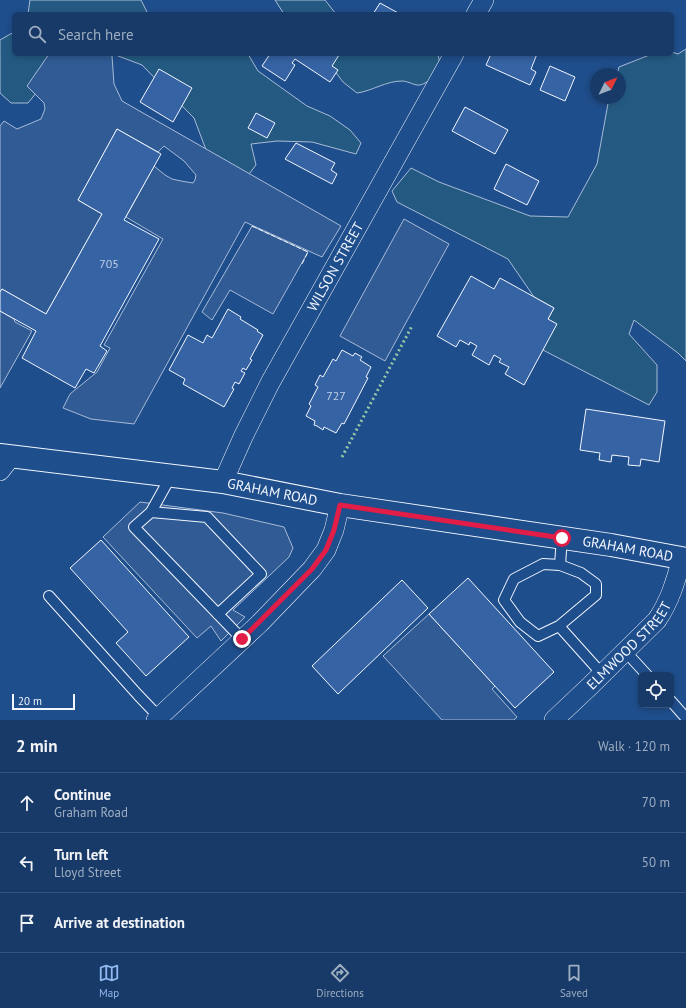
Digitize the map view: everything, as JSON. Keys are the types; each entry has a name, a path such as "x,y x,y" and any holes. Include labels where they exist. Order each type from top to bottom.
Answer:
{"main road":[{"name":"GRAHAM ROAD","path":"4,461 223,482 340,505 684,558"}],"street":[{"path":"477,12 484,0"},
{"name":"WILSON STREET","path":"223,482 243,437 270,383 453,56"},
{"path":"158,718 242,639 312,569 326,550 334,530 340,505"},
{"name":"ELMWOOD STREET","path":"554,720 657,620 665,608 684,558"}],"lane":[{"path":"171,476 151,512 134,526 242,639"},
{"path":"151,512 207,517 261,574 218,614"},
{"path":"560,565 562,538"},
{"path":"544,564 560,565 581,573 596,584 596,595 559,626 538,636 520,622 504,600 514,579 544,564"},
{"path":"49,596 158,718"},
{"path":"559,626 602,674"},
{"path":"625,651 644,672"},
{"path":"674,704 686,718"}],"shaded area":[{"path":"30,0 141,0 147,12 28,12"},
{"path":"275,0 325,0 334,12 283,12"},
{"path":"12,33 12,56 62,56 41,87 28,103 11,103 0,93 0,40"},
{"path":"686,49 686,361 678,353 634,320 629,334 657,365 657,392 649,405 543,350 548,319 554,308 534,297 508,259 397,202 392,191 411,168 439,182 530,216 568,217 597,164 608,104 626,104 626,68 619,67 647,56 674,56 674,53 678,54"},
{"path":"48,56 112,56 114,84 122,101 341,226 322,257 245,222 134,424 91,419 63,408 70,394 97,372 110,348 104,345 163,239 126,217 154,166 172,179 181,181 193,183 196,175 184,161 164,146 158,152 117,129 78,200 102,214 46,314 2,289 0,292 0,126 4,121 17,129 41,119 45,109 44,103 27,86"},
{"path":"118,56 249,56 258,71 307,106 330,116 350,130 361,143 356,154 312,142 277,141 251,144 256,165 240,186 214,171 194,118 142,65"},
{"path":"324,56 438,56 440,65 430,80 424,84 416,85 404,81 396,81 357,93 343,82"},
{"path":"404,219 449,244 385,361 340,336"},
{"path":"252,226 308,252 273,314 230,290 212,320 202,312"},
{"path":"0,311 14,319 15,322 32,331 0,388"},
{"path":"140,502 223,513 284,527 293,548 289,557 233,610 245,617 221,641 211,626 197,638 103,537"},
{"path":"429,614 495,686 492,689 517,717 514,720 442,720 383,656"}],"building":[{"path":"380,3 396,12 374,12"},
{"path":"269,56 338,56 332,66 338,70 330,82 295,59 292,63 295,65 285,81 262,66"},
{"path":"490,56 536,56 531,69 536,72 530,85 486,65"},
{"path":"550,66 575,77 565,101 540,90"},
{"path":"159,69 192,88 173,122 140,102"},
{"path":"465,107 508,130 495,154 452,131"},
{"path":"256,113 275,123 267,138 248,128"},
{"path":"117,129 161,154 124,220 159,239 100,346 107,351 94,373 86,369 75,388 22,358 36,331 0,311 0,292 2,289 46,314 102,214 78,200"},
{"path":"296,143 335,163 331,170 337,174 332,184 285,159"},
{"path":"506,164 539,181 527,205 494,189"},
{"path":"471,276 494,289 500,278 554,308 548,319 557,324 524,385 505,374 509,367 499,362 501,359 494,355 489,365 472,355 477,346 470,342 469,345 460,340 456,347 437,336"},
{"path":"228,309 241,317 240,319 258,330 257,331 263,335 250,359 252,360 246,370 243,368 241,371 245,373 239,384 235,382 232,388 234,389 224,407 183,384 185,379 169,370 188,335 203,343 207,335 212,338"},
{"path":"342,350 353,356 355,353 362,357 360,360 371,367 366,377 368,378 344,424 342,423 336,433 324,427 323,430 314,425 315,421 306,416 311,406 309,404 318,387 315,385 320,375 323,377 333,359 336,361"},
{"path":"586,409 665,421 659,462 641,459 640,466 628,465 629,457 612,455 611,462 599,460 600,453 580,450"},
{"path":"101,540 189,637 146,676 116,643 128,632 70,568"},
{"path":"468,578 554,672 515,708 429,614"},
{"path":"402,580 428,608 338,694 312,666"}],"hedge":[{"path":"342,457 412,326"}],"fence":[{"path":"252,226 308,252 302,264"}],"route":[{"path":"242,639 260,623 312,569 326,550 334,530 340,505 562,538"}]}
